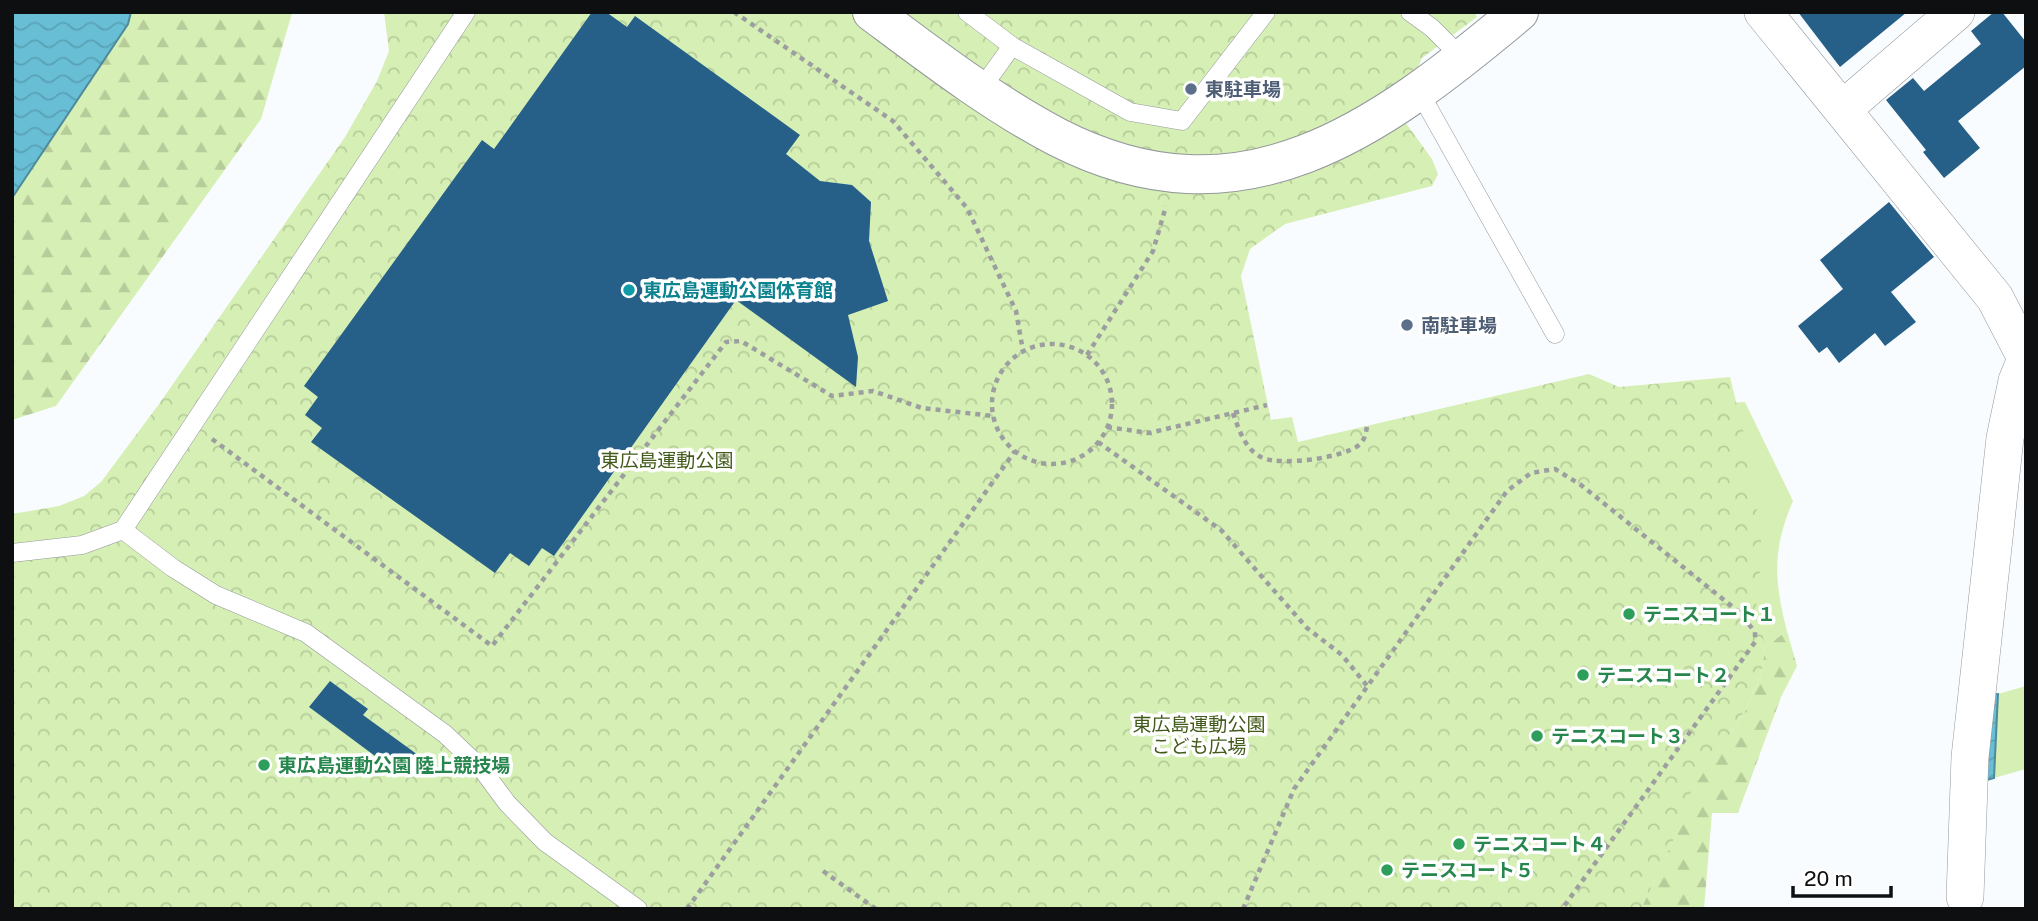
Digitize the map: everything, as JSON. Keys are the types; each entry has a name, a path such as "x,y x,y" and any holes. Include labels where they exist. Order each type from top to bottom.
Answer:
{"street":[{"path":"872,12 981,89 1057,137 1125,164 1182,175 1230,174 1280,165 1383,115 1420,93 1519,12"},
{"path":"1763,12 1995,298 2026,358 2017,381 2003,452 1970,757 1965,897"},
{"path":"1843,110 1956,12"}],"lane":[{"path":"12,554 82,545 124,530 466,12"},
{"path":"967,12 1012,46 1130,112 1182,121 1266,12"},
{"path":"1410,12 1432,28 1463,59"},
{"path":"981,89 1012,46"},
{"path":"1420,93 1555,334"},
{"path":"124,530 173,568 216,595 306,633 445,734 481,768 507,803 545,842 638,909"}],"path":[{"path":"734,12 892,121 967,208 1016,310 1023,351"},
{"path":"1087,355 1153,251 1166,203"},
{"path":"201,431 492,646 726,342 741,341 832,396 873,391 922,408 993,416"},
{"path":"1059,343 1087,355 1105,376 1112,396 1107,427 1089,452 1070,461 1049,464 1029,460 1015,451 998,432 993,416 992,396 997,378 1008,362 1023,351 1041,344 1059,343"},
{"path":"1107,427 1149,433 1267,405"},
{"path":"1233,413 1241,436 1251,449 1262,458 1276,460 1337,455 1359,445 1366,436 1367,426"},
{"path":"1098,442 1221,530 1307,628 1342,655 1368,687"},
{"path":"687,909 1015,451"},
{"path":"1244,909 1294,789 1507,491 1531,473 1555,469 1581,485 1739,612 1755,632 1755,642 1562,909"},
{"path":"822,871 876,909"}],"green space":[{"path":"131,12 292,13 261,119 56,406 12,420 12,198 128,24"},
{"name":"東広島運動公園","path":"384,12 1475,12 1477,17 1422,58 1416,72 1386,96 1432,159 1438,174 1432,186 1285,224 1250,249 1241,276 1271,420 1292,417 1298,442 1589,374 1619,387 1730,377 1748,451 1761,539 1760,572 1753,588 1765,647 1761,675 1745,711 1691,791 1688,809 1641,909 12,909 12,514 59,506 84,496 101,482 159,404 345,137 377,81 389,51"},
{"path":"1745,402 1793,501 1781,535 1777,565 1787,631 1765,647 1727,737 1706,771 1641,909 1606,909 1695,405"},
{"path":"1787,631 1797,666 1781,697 1738,813 1712,813 1704,909 1641,909 1688,809 1691,791 1745,711 1761,675 1765,647"},
{"path":"2026,686 2026,769 1994,778 1998,694"}],"water":[{"path":"12,12 131,12 128,24 12,198"},
{"path":"1998,694 1994,778 1980,782 1988,695"}],"building":[{"name":"東広島運動公園体育館","path":"592,12 606,12 627,27 635,16 800,135 786,154 820,181 852,185 871,202 869,241 888,301 848,315 858,357 856,387 736,300 554,556 542,548 529,566 510,553 495,573 311,442 322,428 305,415 318,397 304,386 482,140 494,149"},
{"path":"1798,12 1907,12 1840,67"},
{"path":"1994,12 2002,12 2026,42 2026,66 1958,121 1980,148 1944,178 1923,152 1926,150 1886,100 1913,78 1924,91 1981,44 1971,31"},
{"path":"1889,202 1934,257 1891,292 1916,322 1885,346 1875,333 1839,363 1827,347 1819,353 1798,326 1843,289 1820,260"},
{"path":"330,681 368,709 363,715 418,755 402,776 309,707"}],"place":[{"name":"東駐車場","path":"1191,89"},
{"name":"東広島運動公園体育館","path":"629,290"},
{"name":"南駐車場","path":"1407,325"},
{"name":"テニスコート１","path":"1629,614"},
{"name":"テニスコート２","path":"1583,675"},
{"name":"テニスコート３","path":"1537,736"},
{"name":"東広島運動公園 陸上競技場","path":"264,765"},
{"name":"テニスコート４","path":"1459,844"},
{"name":"テニスコート５","path":"1387,870"}],"park label":[{"name":"東広島運動公園 こども広場","path":"1199,735"}]}
